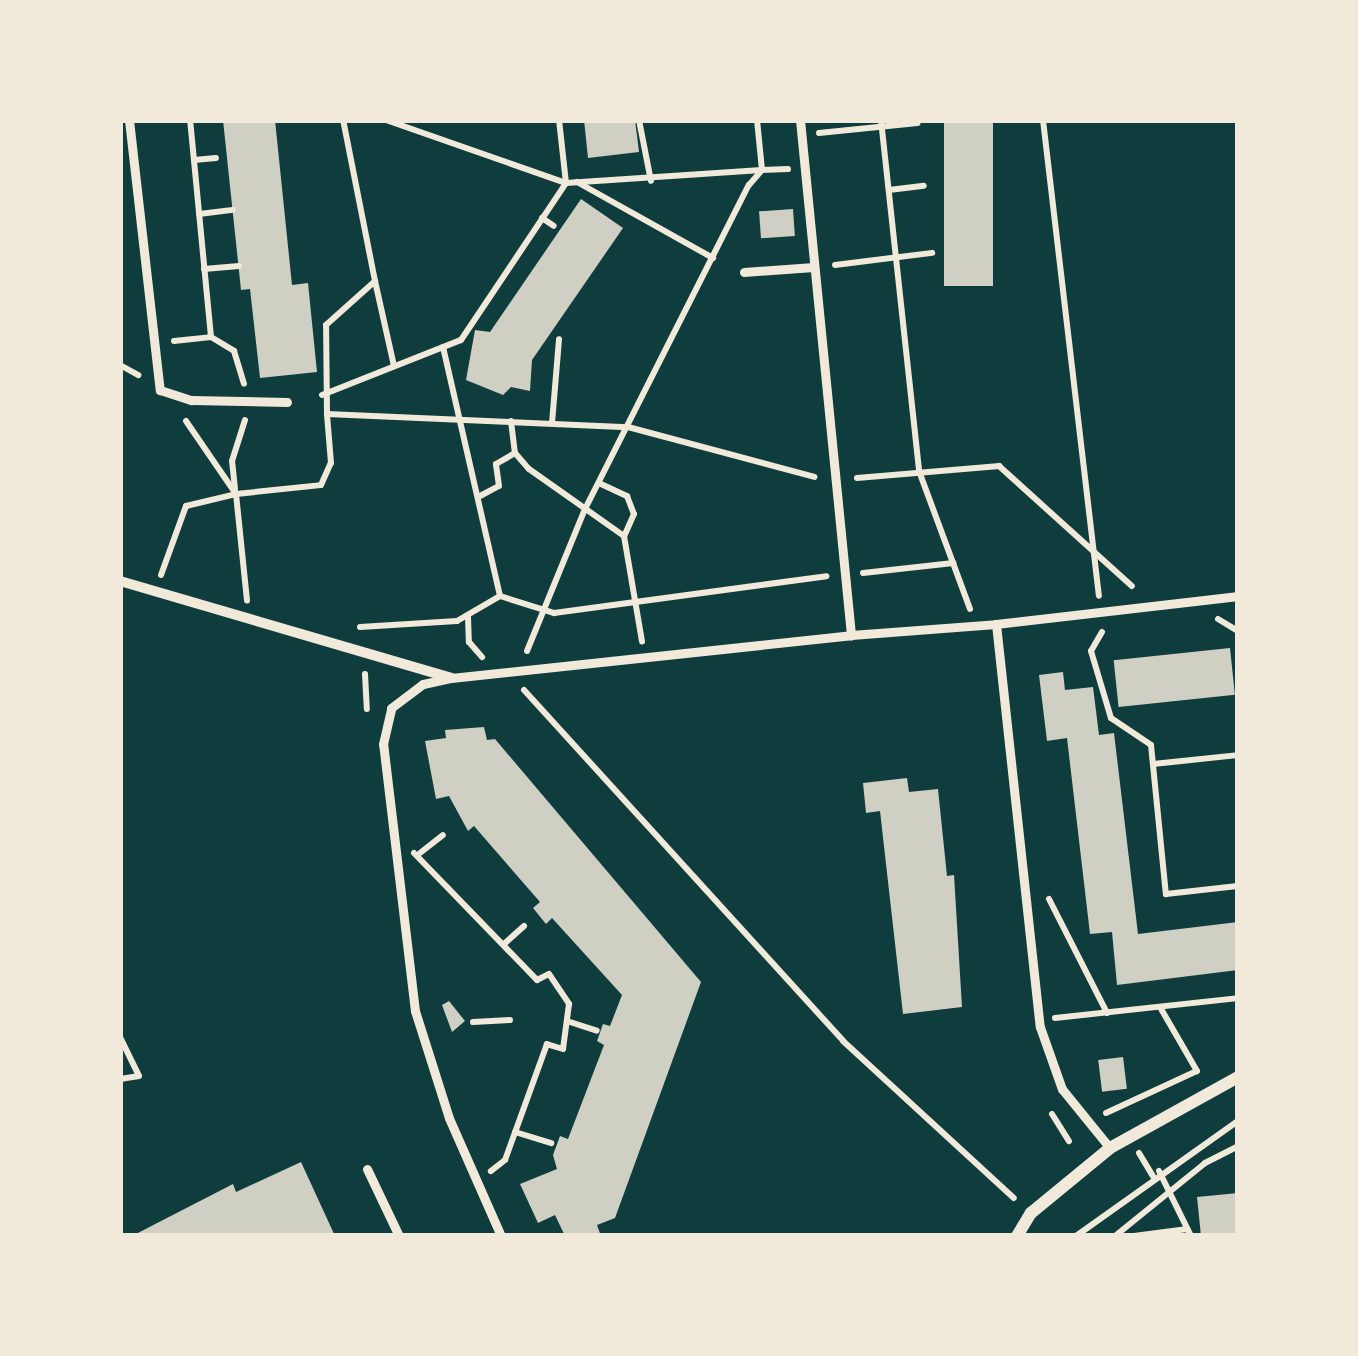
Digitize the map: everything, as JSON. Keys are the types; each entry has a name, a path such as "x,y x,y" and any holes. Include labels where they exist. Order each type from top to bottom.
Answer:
{"street":[{"path":"120,581 337,640 451,678"},
{"path":"1017,1236 1030,1213 1110,1148 1238,1077"}],"lane":[{"path":"129,120 160,390 249,405 286,402"},
{"path":"800,120 851,635"},
{"path":"744,272 814,267"},
{"path":"501,1236 415,1011 383,744 391,708 404,694 451,678 1238,596"},
{"path":"996,624 1040,1020 1062,1089 1110,1148"},
{"path":"367,1169 399,1236"}],"path":[{"path":"190,120 211,337"},
{"path":"343,120 394,367"},
{"path":"386,120 566,183 804,168"},
{"path":"322,395 461,340 566,183 559,120"},
{"path":"638,120 651,181"},
{"path":"521,671 584,509 762,170 757,120"},
{"path":"1043,120 1101,612"},
{"path":"840,131 881,123 916,123"},
{"path":"881,123 920,471 975,625"},
{"path":"194,160 216,158"},
{"path":"578,182 713,258"},
{"path":"889,190 924,186"},
{"path":"199,214 233,210"},
{"path":"542,218 554,226"},
{"path":"852,263 932,253"},
{"path":"204,269 238,266"},
{"path":"158,591 186,506 236,493 321,485 331,463 322,395 326,326 375,281"},
{"path":"491,295 501,302"},
{"path":"236,493 160,390 172,342 211,337 234,350 249,405 232,460 236,493 249,616"},
{"path":"552,423 559,339"},
{"path":"442,347 463,419 500,596"},
{"path":"327,414 628,427 837,479 999,466 1151,604"},
{"path":"511,421 514,453 624,536"},
{"path":"480,496 499,486 496,464 514,453"},
{"path":"601,484 627,496 634,514 624,536 640,600 644,657"},
{"path":"500,596 542,611 953,563"},
{"path":"337,640 355,627 468,617 500,596"},
{"path":"1212,615 1238,631"},
{"path":"468,617 469,642 498,675 530,693 842,1041 1030,1213"},
{"path":"1116,622 1095,637 1098,677 1111,718 1151,746 1166,894 1234,887 1238,896"},
{"path":"1154,764 1238,754"},
{"path":"399,854 420,853 443,835"},
{"path":"420,853 537,980 549,974 569,1004 570,1022 562,1049 548,1044 505,1160 475,1178"},
{"path":"1046,878 1049,902 1107,1013"},
{"path":"504,944 524,926"},
{"path":"1040,1020 1238,998"},
{"path":"1160,1007 1197,1071"},
{"path":"473,1022 510,1020"},
{"path":"570,1022 596,1031"},
{"path":"120,1037 139,1076 120,1079"},
{"path":"1088,1123 1209,1065"},
{"path":"1076,1236 1159,1171 1238,1120"},
{"path":"515,1132 551,1143"},
{"path":"1115,1236 1238,1146"},
{"path":"1134,1236 1190,1233 1159,1171"}],"building":[{"path":"223,120 275,120 292,285 308,283 317,372 260,378 250,289 241,290"},
{"path":"584,120 635,120 639,152 588,158"},
{"path":"944,120 993,120 993,286 944,286"},
{"path":"581,199 623,228 532,360 530,391 511,387 503,395 466,380 475,330 490,332"},
{"path":"793,209 795,236 761,238 759,211"},
{"path":"1230,648 1235,695 1119,707 1114,660"},
{"path":"1063,672 1065,690 1093,687 1099,735 1114,733 1138,934 1238,922 1238,970 1117,985 1112,932 1090,934 1067,738 1047,741 1039,675"},
{"path":"484,727 487,740 495,739 701,982 615,1218 597,1225 601,1236 565,1236 555,1215 538,1223 520,1184 557,1169 553,1155 560,1136 568,1139 604,1045 597,1041 603,1024 610,1026 622,995 552,918 546,924 533,908 540,902 474,826 468,831 449,796 436,799 425,741 446,738 445,730"},
{"path":"907,778 909,792 938,789 947,876 954,875 962,1007 903,1014 880,811 866,813 863,783"},
{"path":"449,1001 465,1021 452,1032 442,1005"},
{"path":"1123,1057 1127,1089 1102,1092 1098,1060"},
{"path":"301,1162 335,1236 132,1236 233,1184 236,1192"},
{"path":"1238,1193 1238,1236 1201,1236 1197,1197"}]}
